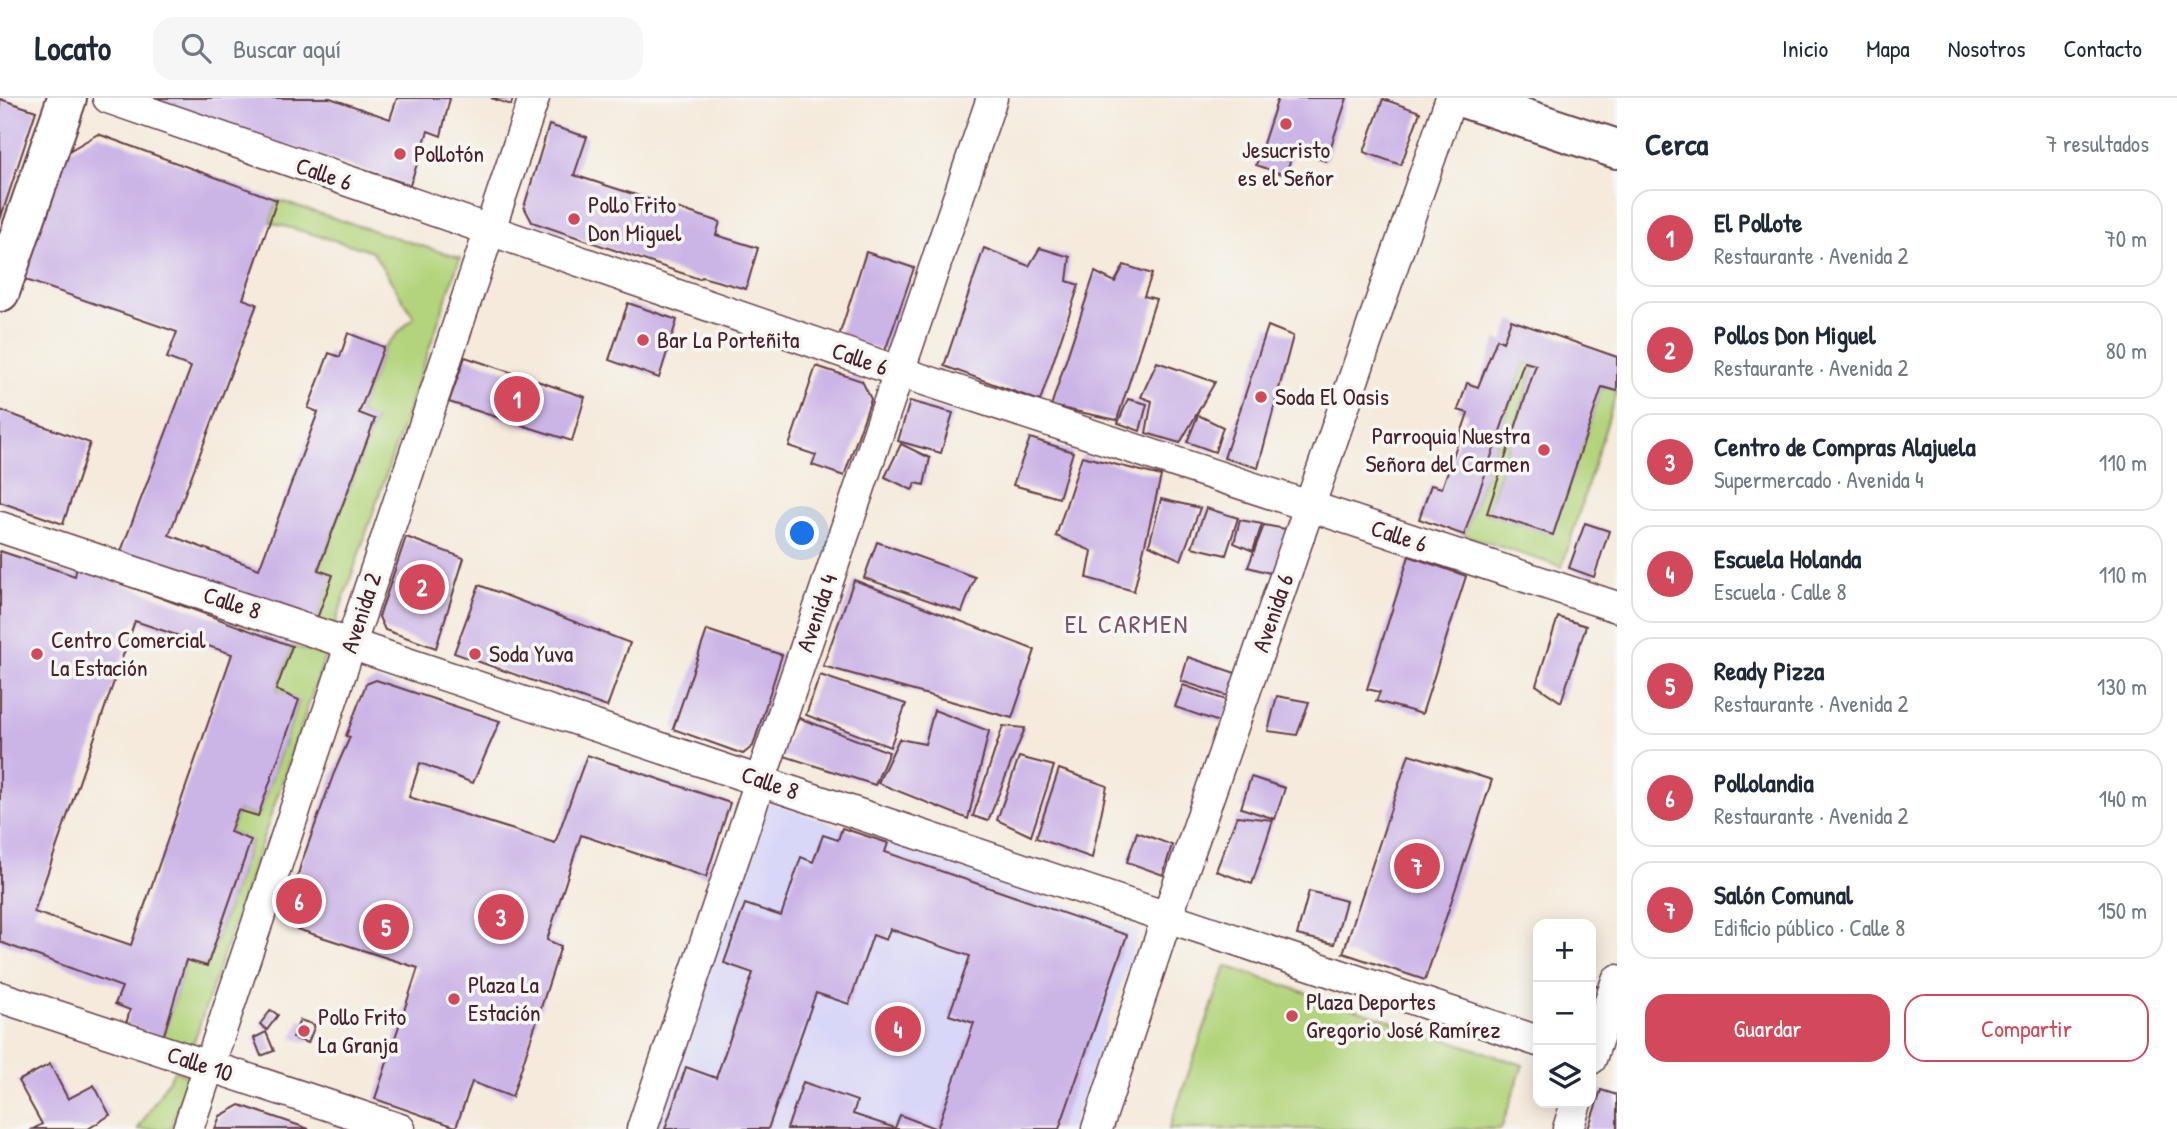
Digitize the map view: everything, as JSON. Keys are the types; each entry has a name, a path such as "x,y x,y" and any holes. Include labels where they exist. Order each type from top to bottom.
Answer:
{"street":[{"path":"0,292 66,98"},
{"name":"Calle 6","path":"108,98 900,372 1617,607"},
{"name":"Avenida 2","path":"188,1129 534,98"},
{"name":"Avenida 4","path":"642,1129 992,98"},
{"name":"Avenida 6","path":"1097,1129 1167,917 1451,98"},
{"path":"1463,98 1617,149"},
{"name":"Calle 8","path":"0,527 351,642 1533,1039"},
{"path":"1596,1045 1617,980"},
{"name":"Calle 10","path":"0,997 400,1129"},
{"path":"1596,1061 1617,1067"},
{"path":"1568,1129 1574,1108"}],"shaded area":[{"path":"769,802 1140,930 1071,1129 656,1129"}],"green space":[{"path":"277,200 460,258 333,630 315,624 332,575 318,570 375,420 359,413 384,347 414,317 372,251 270,222"},
{"path":"1524,362 1535,365 1487,513 1552,534 1602,387 1617,391 1562,567 1464,535"},
{"path":"292,646 325,656 192,1047 163,1038 186,960 207,966 251,841 230,832 238,810 258,816 299,701 276,690"},
{"name":"Plaza Deportes Gregorio José Ramírez","path":"1226,966 1523,1065 1501,1129 1169,1129"},
{"path":"174,1071 188,1075 171,1129 138,1129"}],"building":[{"path":"142,98 330,98 390,119 397,98 450,98 441,136 428,131 410,185"},
{"path":"491,98 513,98 511,105"},
{"path":"1278,98 1347,98 1326,161 1294,151 1285,175 1256,165"},
{"path":"0,99 36,111 0,220"},
{"path":"1383,99 1420,112 1401,165 1364,152"},
{"path":"549,125 587,137 574,175 720,222 716,235 758,248 746,289 702,277 699,279 532,222 524,207"},
{"path":"98,134 277,200 243,299 257,304 169,535 259,569 318,412 308,408 329,353 340,357 348,333 384,347 359,413 375,419 318,570 333,575 315,624 120,554 191,367 167,358 177,332 17,277 59,157"},
{"path":"984,248 1029,266 1040,248 1070,257 1067,281 1079,285 1040,401 944,366"},
{"path":"866,252 914,268 885,351 839,336"},
{"path":"1124,265 1152,274 1144,296 1156,299 1117,420 1051,406 1095,272 1115,282"},
{"name":"Bar La Porteñita","path":"628,303 677,320 659,378 609,360"},
{"path":"1511,320 1617,357 1617,391 1602,387 1553,535 1487,513 1536,365 1524,362 1464,535 1419,519 1431,485 1442,488 1468,413 1458,410 1467,383 1478,387 1497,339 1503,342"},
{"name":"Soda El Oasis","path":"1268,326 1293,336 1258,468 1224,458"},
{"path":"465,357 585,397 572,441 449,402"},
{"path":"1157,362 1215,382 1180,443 1146,433 1152,401 1141,397"},
{"path":"816,366 862,381 871,399 844,476 812,465 816,455 789,446"},
{"path":"1128,399 1147,404 1140,431 1118,423"},
{"path":"910,401 953,413 941,453 898,441"},
{"path":"0,410 90,443 63,524 0,502"},
{"path":"1198,415 1223,427 1215,452 1187,442"},
{"path":"1030,438 1073,452 1059,498 1013,485"},
{"path":"901,444 930,458 924,485 916,483 912,490 885,477"},
{"path":"1082,456 1161,476 1134,591 1087,578 1092,551 1056,536"},
{"path":"1161,499 1200,508 1181,560 1149,545"},
{"path":"1206,508 1238,518 1226,555 1192,547"},
{"path":"1240,520 1262,524 1253,551 1234,543"},
{"path":"1585,523 1609,531 1594,577 1569,568"},
{"path":"1264,525 1291,530 1277,575 1248,567"},
{"path":"406,537 464,558 436,648 385,630 379,617"},
{"path":"877,542 975,577 962,612 864,578"},
{"path":"0,551 75,576 77,567 292,646 276,690 299,700 258,816 238,810 230,832 251,840 207,966 186,960 163,1038 126,1024 130,1010 115,1004 122,987 0,942","holes":["135,621 232,654 131,945 34,912"]},
{"path":"1409,556 1466,576 1422,714 1376,701 1380,692 1367,689"},
{"path":"854,580 1035,650 1012,718 823,666"},
{"path":"479,585 630,643 607,707 454,653"},
{"path":"1558,617 1586,626 1561,702 1536,685"},
{"path":"707,630 782,655 753,746 743,754 673,729"},
{"path":"1188,657 1238,674 1231,697 1181,681"},
{"path":"820,675 906,704 890,747 806,715"},
{"path":"376,680 500,721 473,783 420,763 409,797 555,843 587,755 730,803 706,877 581,835 547,940 561,946 512,1097 472,1082 456,1127 375,1099 418,968 297,929 302,914 288,909 295,889 309,893 310,890 295,885 301,864 350,737 346,736 366,684"},
{"path":"1183,685 1229,701 1222,723 1175,707"},
{"path":"1277,696 1309,702 1297,735 1268,731"},
{"path":"934,710 989,731 968,819 878,783 899,739 925,744"},
{"path":"799,718 889,752 875,785 781,755"},
{"path":"1003,726 1025,728 988,821 973,816"},
{"path":"1409,754 1492,780 1425,980 1343,953"},
{"path":"1019,757 1054,766 1031,836 997,820"},
{"path":"1059,769 1107,786 1092,858 1036,838"},
{"path":"1251,777 1285,788 1275,819 1241,808"},
{"path":"1237,816 1273,820 1252,884 1216,871"},
{"path":"842,828 888,843 885,852 1127,935 1059,1129 937,1129 974,1023 949,1015 970,956 890,929 886,940 873,935 849,1004 816,993 768,1129 665,1129 686,1067 716,1078 753,973 724,963 745,904 781,916 801,857 813,862 823,835 838,840"},
{"path":"1137,832 1172,845 1163,875 1127,862"},
{"path":"1309,891 1346,901 1334,944 1297,935"},
{"path":"271,1010 278,1015 267,1030 260,1024"},
{"name":"Pollo Frito La Granja","path":"300,1020 315,1025 308,1043 292,1038"},
{"path":"266,1032 274,1051 261,1056 254,1038"},
{"path":"50,1064 68,1099 94,1085 110,1115 88,1129 33,1129 42,1124 18,1081"},
{"path":"803,1082 857,1101 853,1114 895,1128 900,1115 937,1129 787,1129"},
{"path":"1601,1090 1617,1095 1617,1129 1588,1129"},
{"path":"240,1105 309,1129 215,1129 220,1116"}],"place":[{"name":"Jesucristo es el Señor","path":"1286,124"},
{"name":"Pollotón","path":"400,154"},
{"name":"Pollo Frito Don Miguel","path":"574,219"},
{"name":"Bar La Porteñita","path":"643,340"},
{"name":"Soda El Oasis","path":"1261,397"},
{"name":"El Pollote","path":"517,399"},
{"name":"Parroquia Nuestra Señora del Carmen","path":"1544,450"},
{"name":"Pollos Don Miguel","path":"422,587"},
{"name":"Centro Comercial La Estación","path":"37,654"},
{"name":"Soda Yuva","path":"475,654"},
{"name":"Salón Comunal","path":"1417,866"},
{"name":"Pollolandia","path":"299,901"},
{"name":"Centro de Compras Alajuela","path":"501,917"},
{"name":"Ready Pizza","path":"386,927"},
{"name":"Plaza La Estación","path":"454,999"},
{"name":"Plaza Deportes Gregorio José Ramírez","path":"1292,1016"},
{"name":"Escuela Holanda","path":"898,1029"},
{"name":"Pollo Frito La Granja","path":"304,1031"}],"district":[{"name":"EL CARMEN","path":"1127,624"}]}
